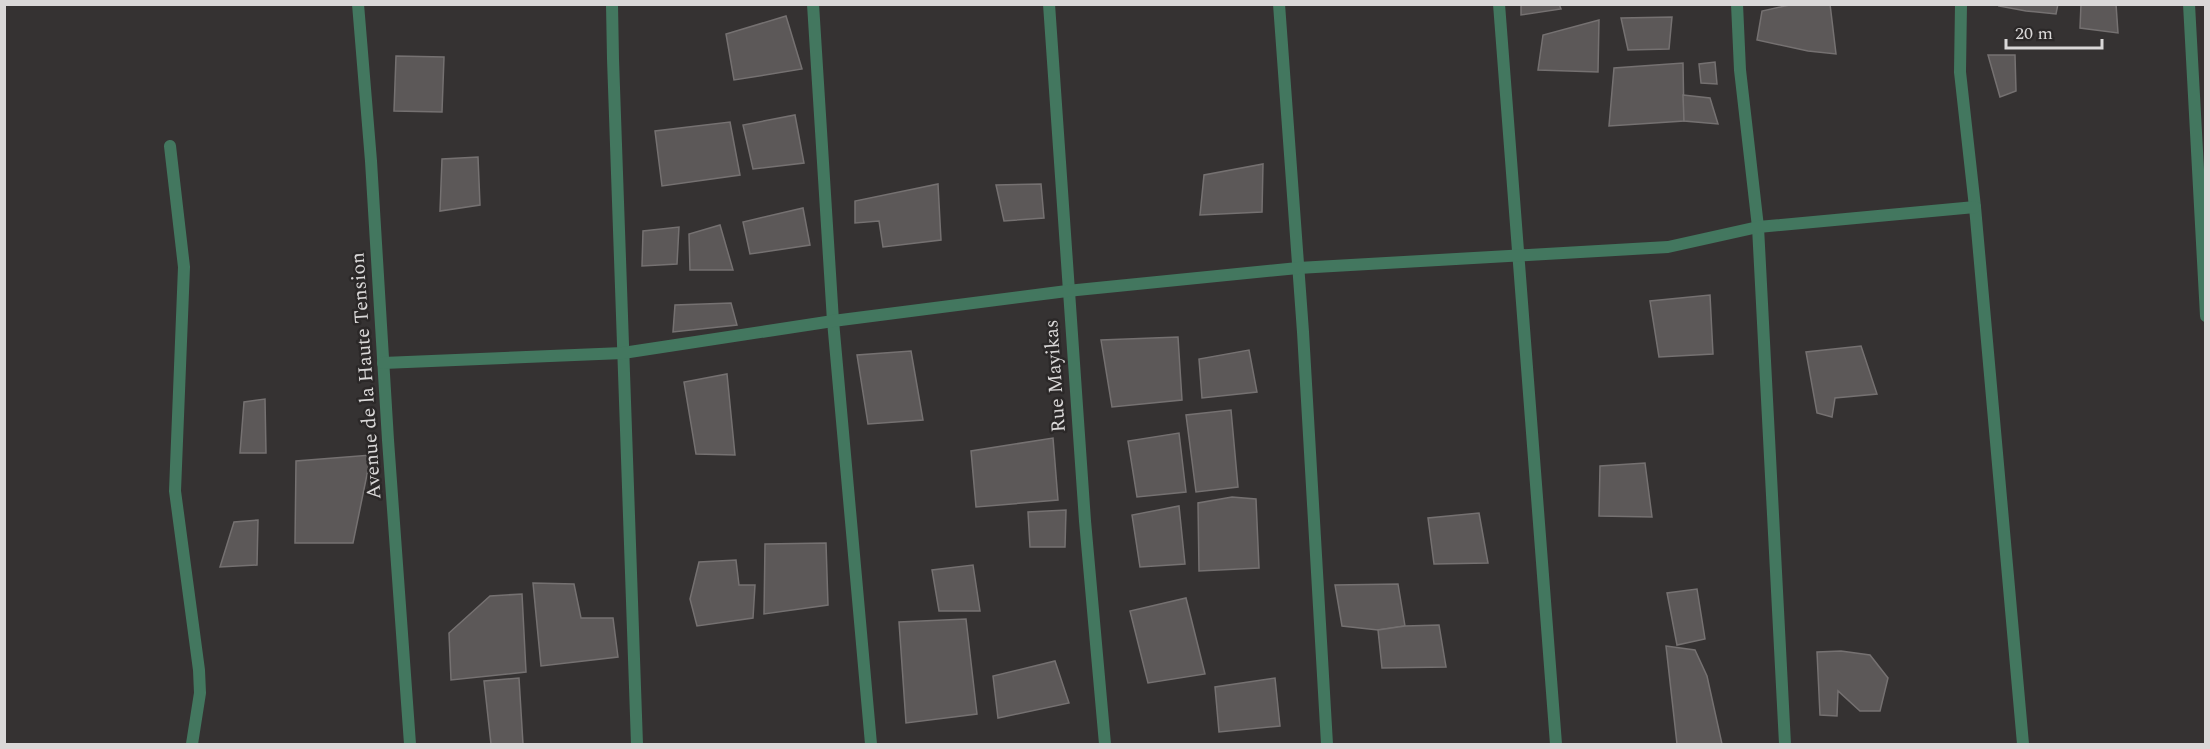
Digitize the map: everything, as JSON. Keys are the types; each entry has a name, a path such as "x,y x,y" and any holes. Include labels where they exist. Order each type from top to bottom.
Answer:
{"street":[{"name":"Avenue de la Haute Tension","path":"358,4 371,161 410,744"},
{"path":"612,4 612,58 637,744"},
{"path":"813,4 833,321 871,744"},
{"name":"Rue Mayikas","path":"1049,4 1067,291 1106,744"},
{"path":"1279,4 1303,332 1327,744"},
{"path":"1498,4 1556,744"},
{"path":"1737,4 1740,70 1758,227 1785,744"},
{"path":"1961,4 1960,72 1975,207 2023,744"},
{"path":"2188,4 2205,316"},
{"path":"170,146 184,267 175,490 200,681 192,744"},
{"path":"383,363 623,353 833,321 1067,291 1298,268 1668,247 1758,227 1975,207"}],"building":[{"path":"1521,4 1559,4 1561,9 1521,15"},
{"path":"1794,4 1830,4 1836,54 1808,51 1757,40 1762,11"},
{"path":"2000,4 2058,4 2056,14 2026,11 1999,6"},
{"path":"2081,4 2116,4 2118,33 2080,28"},
{"path":"786,16 802,69 734,80 726,34"},
{"path":"1672,17 1669,49 1628,50 1621,18"},
{"path":"1599,20 1598,72 1538,70 1543,35"},
{"path":"1988,55 2015,55 2016,91 2000,97"},
{"path":"396,56 444,57 442,112 394,111"},
{"path":"1715,62 1717,84 1701,83 1699,64"},
{"path":"1683,63 1684,121 1609,126 1614,68"},
{"path":"1683,95 1710,98 1718,124 1684,121"},
{"path":"795,115 804,163 753,169 743,125"},
{"path":"730,122 740,175 662,186 655,131"},
{"path":"478,157 480,205 440,211 442,159"},
{"path":"1263,164 1262,212 1200,215 1204,175"},
{"path":"938,184 941,240 883,247 879,221 855,223 855,201"},
{"path":"1041,184 1044,218 1004,221 996,185"},
{"path":"803,208 810,245 750,254 743,222"},
{"path":"720,225 733,270 690,270 689,234"},
{"path":"679,227 677,264 642,266 643,231"},
{"path":"1710,295 1713,354 1659,357 1650,301"},
{"path":"731,303 737,325 673,332 675,305"},
{"path":"1178,337 1182,400 1112,407 1101,340"},
{"path":"1861,346 1877,394 1835,398 1832,417 1817,413 1806,352"},
{"path":"1249,350 1257,392 1202,398 1199,359"},
{"path":"911,351 923,420 868,424 857,355"},
{"path":"727,374 735,455 696,454 684,382"},
{"path":"265,399 266,453 240,453 244,402"},
{"path":"1231,410 1238,487 1196,492 1186,415"},
{"path":"1179,433 1186,492 1137,497 1128,441"},
{"path":"1053,438 1058,500 976,507 971,451"},
{"path":"371,455 353,543 295,543 296,461"},
{"path":"1645,463 1652,517 1599,516 1600,466"},
{"path":"1232,497 1256,499 1259,568 1199,571 1198,503"},
{"path":"1179,506 1185,564 1140,567 1132,515"},
{"path":"1066,510 1065,547 1030,547 1028,512"},
{"path":"1479,513 1488,563 1434,564 1428,518"},
{"path":"258,520 257,565 220,567 234,522"},
{"path":"826,543 828,605 764,614 765,544"},
{"path":"736,560 739,585 755,585 753,618 697,626 690,599 699,562"},
{"path":"973,565 980,611 939,611 932,570"},
{"path":"533,583 574,584 581,618 613,618 618,657 541,666"},
{"path":"1398,584 1405,626 1378,630 1342,626 1335,585"},
{"path":"1697,589 1705,639 1677,645 1667,593"},
{"path":"522,594 526,672 451,680 449,633 490,596"},
{"path":"1186,598 1205,674 1148,683 1130,611"},
{"path":"966,619 977,714 906,723 899,622"},
{"path":"1439,625 1446,667 1382,668 1378,630"},
{"path":"1666,646 1695,650 1707,676 1722,744 1677,744"},
{"path":"1841,651 1870,655 1888,678 1880,711 1860,711 1838,691 1837,716 1820,715 1817,652"},
{"path":"1055,661 1069,703 998,718 993,676"},
{"path":"519,678 523,744 491,744 484,681"},
{"path":"1275,678 1280,726 1219,732 1215,687"}]}
